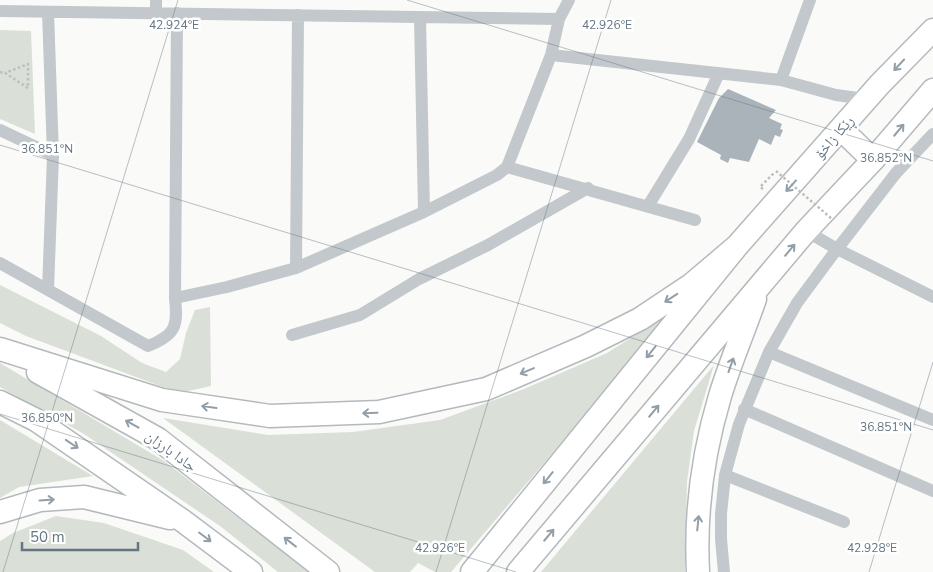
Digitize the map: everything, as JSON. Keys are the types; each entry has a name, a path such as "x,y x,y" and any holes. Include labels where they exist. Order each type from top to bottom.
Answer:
{"highway":[{"name":"ڕێکا زاخۆ","path":"737,246 876,89 933,30"},
{"path":"518,572 806,231 873,160 933,90"},
{"path":"841,129 873,160"},
{"path":"0,350 162,400 270,416 379,412 486,389 586,346 640,319 691,285 737,246"},
{"path":"472,572 737,246"},
{"path":"698,572 696,536 702,474 707,447 720,394 758,288"},
{"name":"جادا بارزان","path":"0,350 158,439 328,572"},
{"path":"0,402 36,420 183,521 252,572"},
{"path":"0,512 40,500 84,498 183,521"}],"street":[{"path":"156,0 156,13"},
{"path":"175,298 296,268 424,212 497,175 507,167 551,55 559,20 569,0"},
{"path":"781,80 810,0"},
{"path":"0,11 559,20"},
{"path":"48,12 53,155 48,290"},
{"path":"0,263 148,346 159,342 174,329 177,318 175,298 177,14"},
{"path":"296,268 298,15"},
{"path":"420,17 424,212"},
{"path":"551,55 781,80 858,98 876,89"},
{"path":"648,206 689,139 719,73"},
{"path":"0,130 53,155"},
{"path":"724,572 721,514 725,475 744,409 769,352 797,303 837,249 896,173 933,134"},
{"path":"507,167 588,188 696,220"},
{"path":"292,335 360,315 419,279 488,245 588,188"},
{"path":"806,231 837,249 933,296"},
{"path":"769,352 933,420"},
{"path":"744,409 933,491"},
{"path":"725,475 844,522"}],"path":[{"path":"0,72 5,73 28,88 28,64 5,73"},
{"path":"766,181 776,171 832,219"}],"shaded area":[{"path":"0,30 31,31 35,134 0,119"},
{"path":"0,285 101,336 142,363 166,372 180,359 186,333 195,310 210,307 211,386 179,393 26,336 0,323"},
{"path":"674,311 451,572 435,572 418,563 410,572 375,572 163,418 268,435 353,432 440,420 524,389 607,353"},
{"path":"0,363 164,461 309,572 278,572 220,526 84,434 0,387"},
{"path":"714,365 694,431 687,482 685,572 541,572"},
{"path":"0,420 93,476 19,487 0,498"},
{"path":"56,516 104,523 183,550 214,572 0,572 0,541 13,533"}],"building":[{"path":"728,89 776,110 769,118 782,124 780,129 783,130 780,137 775,135 771,145 759,139 749,162 730,158 728,163 720,159 721,155 697,142 719,98"}]}
